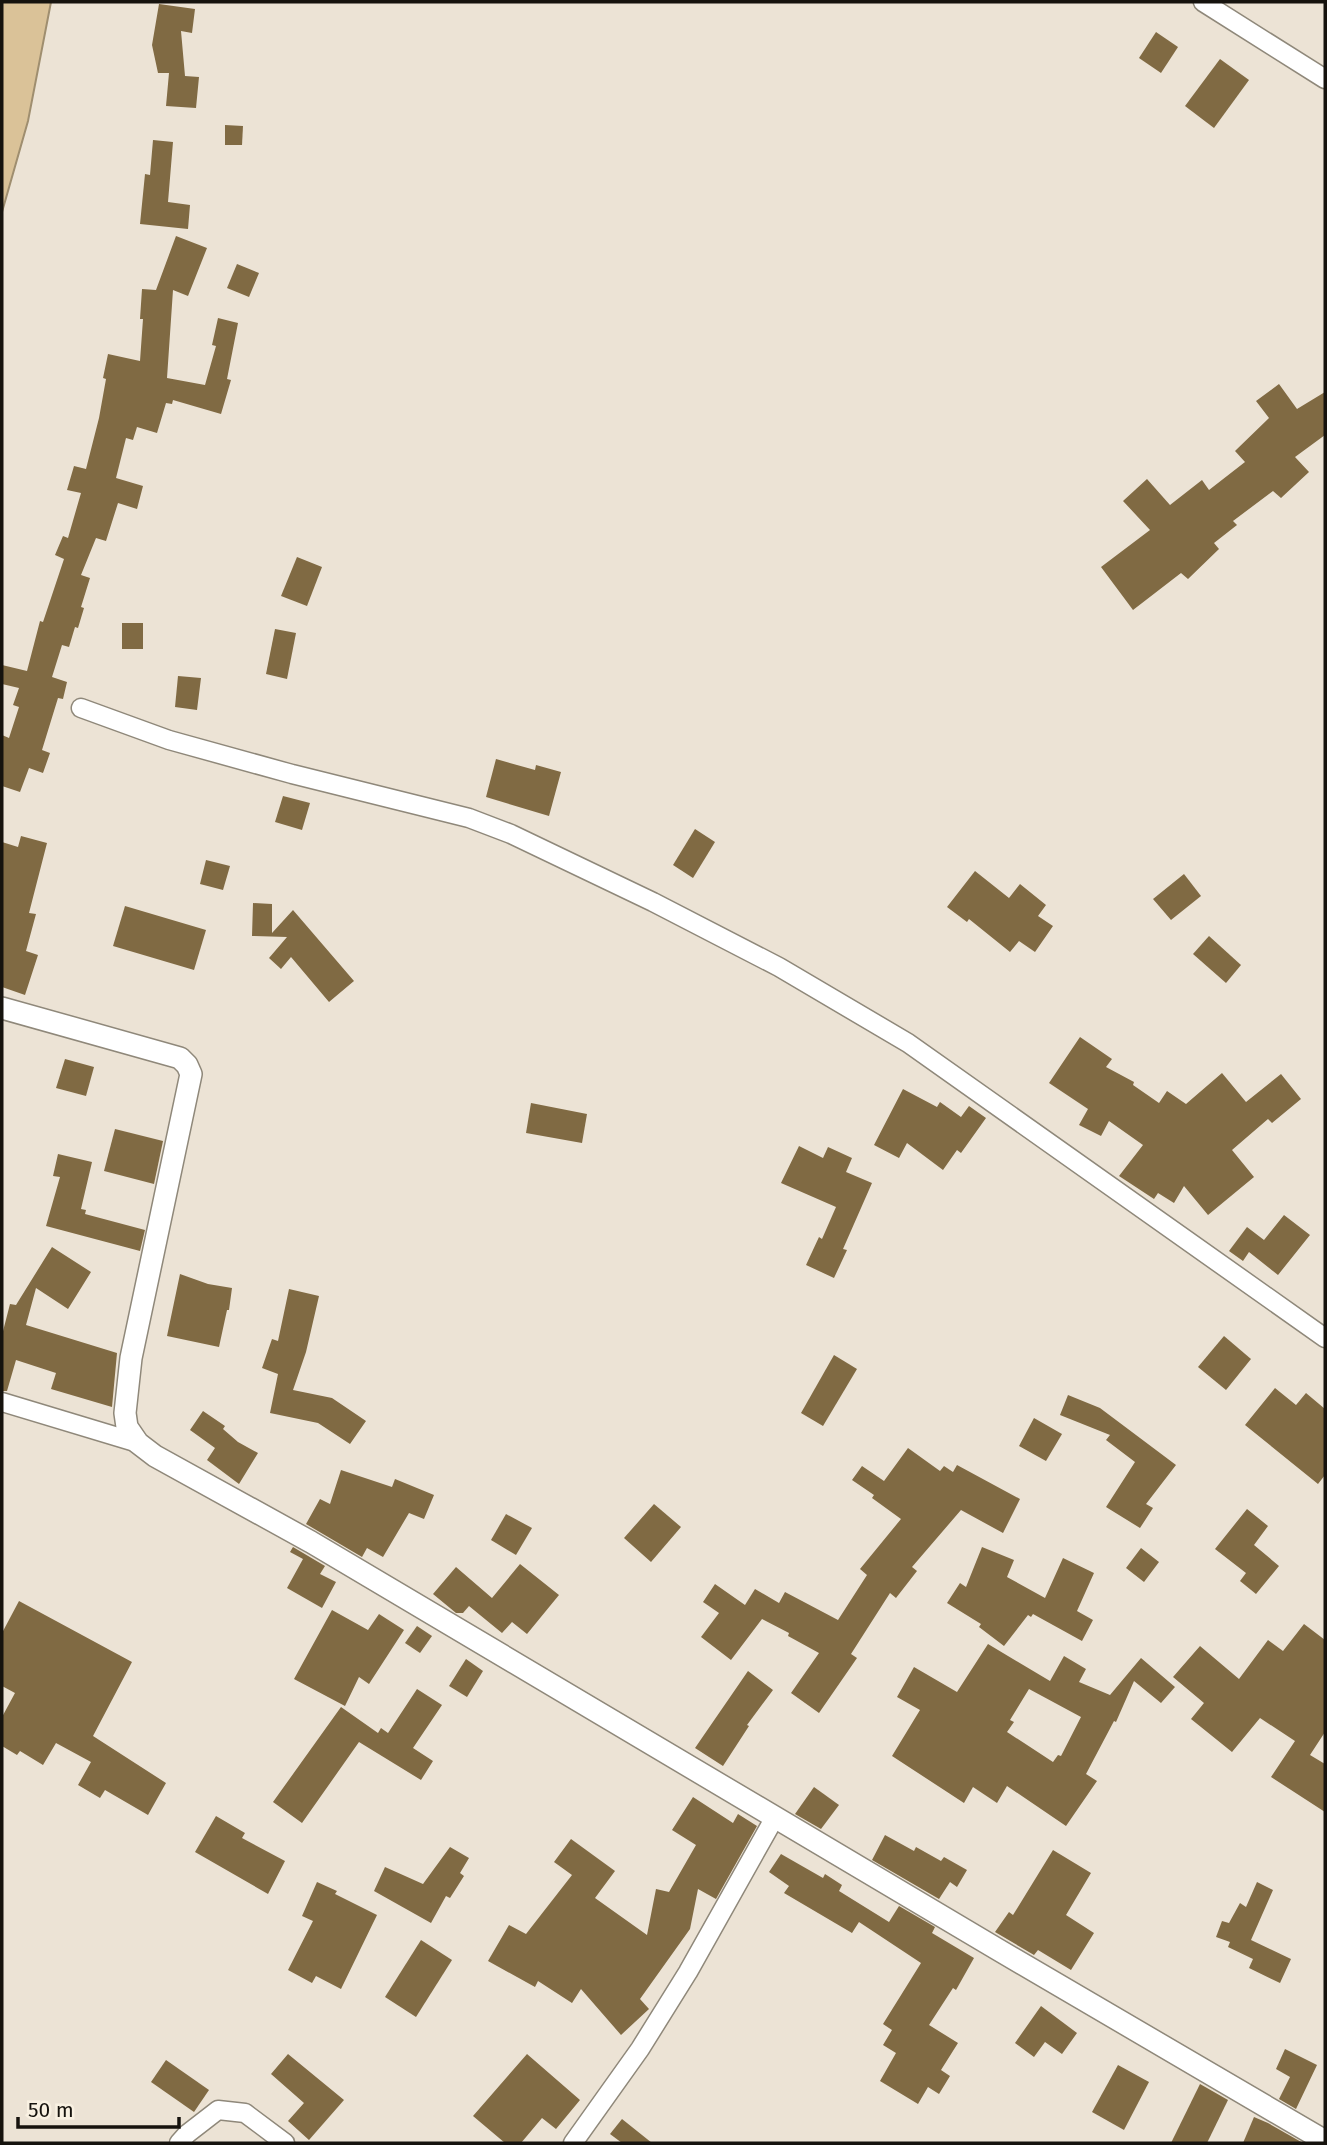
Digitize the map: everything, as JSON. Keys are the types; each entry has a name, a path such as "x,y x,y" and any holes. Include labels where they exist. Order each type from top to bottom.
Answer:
{"street":[{"path":"1202,2 1325,79"},
{"path":"80,708 194,747 470,818 511,834 653,902 779,967 908,1043 1325,1338"},
{"path":"2,1008 180,1058 191,1074 131,1358 125,1413 127,1427 138,1443"},
{"path":"2,1402 138,1443 176,1468 311,1542 1325,2141"},
{"path":"573,2143 640,2049 688,1972 775,1817"},
{"path":"179,2143 218,2110 246,2113 285,2143"}],"shaded area":[{"path":"2,2 51,2 28,121 2,212"}],"building":[{"path":"159,4 195,9 192,33 181,31 185,76 199,77 196,108 166,106 169,73 158,73 152,45"},
{"path":"1156,32 1178,47 1161,73 1139,58"},
{"path":"1220,59 1249,80 1214,128 1185,106"},
{"path":"225,125 243,126 242,145 225,145"},
{"path":"153,140 173,142 168,202 190,205 188,229 140,224 145,174 150,175"},
{"path":"176,236 207,248 188,296 173,290 167,378 205,385 216,346 212,345 218,318 238,323 227,379 231,380 221,414 173,400 172,404 166,403 157,433 137,427 133,440 126,438 116,478 143,486 137,509 118,503 106,541 96,538 81,575 90,578 78,628 75,627 69,647 62,645 52,677 67,682 63,699 58,698 42,750 50,753 43,773 29,768 20,792 2,786 2,735 9,738 19,707 13,705 19,688 2,684 2,665 27,671 40,621 43,622 64,559 55,555 63,536 68,538 81,493 67,490 74,466 86,469 99,418 108,354 140,361 142,289 156,290"},
{"path":"237,264 259,273 249,297 227,288"},
{"path":"1279,384 1297,409 1325,392 1325,435 1295,457 1309,472 1281,498 1273,491 1233,521 1237,525 1214,543 1219,549 1188,579 1181,573 1133,610 1101,567 1150,530 1123,501 1147,479 1170,505 1202,480 1209,490 1245,462 1235,451 1269,418 1256,401"},
{"path":"297,557 322,567 307,606 281,596"},
{"path":"122,623 143,623 143,649 122,649"},
{"path":"275,629 296,633 287,679 266,674"},
{"path":"178,676 201,678 197,710 175,707"},
{"path":"496,759 535,770 536,765 561,772 549,816 486,797"},
{"path":"283,796 310,803 302,830 275,822"},
{"path":"695,829 715,842 693,878 673,865"},
{"path":"21,836 47,843 29,913 36,914 26,951 38,955 25,995 2,987 2,842 18,847"},
{"path":"206,860 230,866 223,890 200,884"},
{"path":"975,871 1009,898 1020,884 1046,905 1038,916 1053,926 1035,952 1019,941 1010,952 969,919 967,922 947,907"},
{"path":"1184,874 1201,896 1171,920 1153,899"},
{"path":"253,903 272,904 272,933 293,910 354,981 329,1002 291,957 281,969 269,958 287,937 252,936"},
{"path":"125,906 206,930 194,970 113,946"},
{"path":"1209,936 1241,965 1226,983 1193,954"},
{"path":"1080,1037 1112,1059 1106,1067 1134,1082 1133,1085 1159,1103 1167,1091 1186,1104 1222,1073 1246,1102 1281,1074 1301,1099 1272,1123 1268,1119 1232,1150 1254,1177 1208,1215 1184,1186 1174,1203 1158,1193 1154,1199 1119,1176 1143,1145 1109,1121 1101,1136 1079,1125 1088,1109 1049,1083"},
{"path":"65,1059 94,1067 86,1096 56,1088"},
{"path":"903,1089 937,1107 940,1102 961,1117 969,1106 986,1118 961,1153 957,1150 943,1170 907,1143 899,1158 874,1145"},
{"path":"531,1103 587,1114 582,1143 526,1133"},
{"path":"115,1129 163,1141 154,1184 104,1171"},
{"path":"799,1146 823,1158 828,1147 852,1158 846,1172 872,1183 843,1249 847,1250 834,1278 806,1265 819,1237 822,1239 836,1207 781,1183"},
{"path":"58,1154 92,1162 81,1209 86,1210 85,1214 145,1230 140,1251 46,1226 60,1177 53,1176"},
{"path":"1284,1215 1310,1235 1278,1275 1249,1252 1243,1261 1229,1251 1247,1227 1264,1240"},
{"path":"52,1247 91,1272 68,1309 36,1288 26,1325 117,1353 112,1407 51,1389 56,1373 16,1360 7,1391 2,1391 2,1335 10,1304 16,1305"},
{"path":"180,1274 208,1284 232,1288 219,1347 167,1336"},
{"path":"289,1289 319,1296 306,1352 293,1390 332,1398 366,1421 350,1444 318,1423 270,1413 278,1374 262,1368 272,1339 278,1341"},
{"path":"1224,1336 1251,1359 1226,1390 1198,1367"},
{"path":"834,1355 857,1369 823,1426 801,1413"},
{"path":"1275,1388 1296,1405 1306,1393 1325,1409 1325,1475 1318,1484 1245,1425"},
{"path":"1068,1395 1100,1408 1176,1465 1146,1504 1153,1508 1140,1528 1106,1507 1135,1462 1106,1440 1110,1435 1060,1415"},
{"path":"203,1411 225,1426 223,1429 238,1442 258,1453 239,1484 207,1460 215,1448 190,1430"},
{"path":"1034,1418 1062,1434 1046,1461 1019,1446"},
{"path":"908,1448 940,1471 944,1466 953,1472 957,1465 1020,1499 1003,1533 961,1510 912,1567 917,1571 896,1598 890,1593 851,1654 857,1658 819,1713 791,1693 819,1653 788,1636 789,1633 762,1619 731,1660 701,1637 719,1613 703,1602 715,1584 745,1605 755,1589 779,1603 785,1592 838,1620 867,1575 860,1569 901,1519 852,1480 862,1466 884,1481"},
{"path":"341,1470 392,1487 395,1479 434,1495 424,1519 409,1513 383,1557 367,1548 362,1557 306,1524 320,1499 330,1504"},
{"path":"654,1504 681,1527 651,1562 624,1538"},
{"path":"1247,1509 1268,1526 1254,1545 1279,1566 1256,1594 1240,1581 1246,1573 1215,1549"},
{"path":"506,1514 532,1528 516,1555 491,1540"},
{"path":"293,1547 325,1566 320,1574 336,1582 322,1608 287,1588 303,1559 290,1552"},
{"path":"982,1547 1014,1560 1007,1577 1045,1598 1063,1558 1094,1573 1077,1611 1093,1620 1082,1641 1033,1614 1031,1617 1028,1615 1004,1646 979,1627 981,1624 947,1603 960,1583 966,1587"},
{"path":"1141,1548 1159,1562 1144,1582 1126,1568"},
{"path":"520,1564 559,1595 527,1634 512,1622 502,1633 469,1606 463,1613 456,1613 433,1594 456,1567 492,1598"},
{"path":"19,1601 132,1662 93,1736 166,1783 148,1815 105,1790 100,1798 78,1785 91,1762 56,1743 43,1765 20,1751 17,1755 2,1746 2,1717 15,1693 2,1686 2,1633"},
{"path":"332,1610 368,1630 379,1614 404,1630 369,1684 359,1677 345,1706 294,1679"},
{"path":"1304,1624 1325,1640 1325,1732 1310,1755 1325,1764 1325,1812 1271,1777 1295,1741 1260,1718 1232,1752 1191,1719 1204,1703 1173,1677 1200,1646 1239,1679 1268,1640 1283,1651"},
{"path":"417,1626 432,1636 420,1653 405,1643"},
{"path":"988,1644 1050,1681 1064,1656 1086,1669 1079,1682 1110,1695 1141,1658 1175,1687 1161,1703 1134,1681 1116,1722 1114,1721 1086,1774 1097,1781 1066,1826 1007,1786 997,1803 973,1787 964,1803 892,1756 920,1710 897,1697 914,1667 957,1692","holes":["1029,1689 1081,1717 1061,1756 1058,1755 1053,1762 1007,1732 1014,1722 1010,1720"]},
{"path":"466,1659 483,1671 467,1697 449,1686"},
{"path":"748,1671 773,1690 747,1725 749,1726 723,1766 695,1748"},
{"path":"417,1689 442,1705 413,1748 433,1761 421,1780 359,1742 302,1823 273,1802 341,1707 378,1733 381,1728 388,1733"},
{"path":"814,1787 839,1805 821,1829 795,1814"},
{"path":"693,1797 733,1823 738,1814 757,1826 716,1899 698,1889 690,1929 640,1999 649,2009 621,2035 581,1989 572,2003 538,1981 535,1987 488,1961 509,1925 526,1934 572,1875 554,1862 571,1839 615,1871 595,1898 647,1935 656,1889 669,1892 696,1845 672,1830"},
{"path":"216,1816 245,1833 242,1838 285,1861 268,1894 195,1852"},
{"path":"885,1835 914,1851 916,1847 941,1861 944,1857 967,1870 957,1887 950,1882 939,1899 872,1860"},
{"path":"450,1847 469,1858 460,1873 464,1876 450,1898 446,1896 431,1923 374,1891 385,1867 423,1884"},
{"path":"1053,1850 1091,1873 1066,1915 1094,1933 1071,1970 1038,1950 1034,1955 995,1932 1009,1912 1013,1915"},
{"path":"781,1854 823,1878 825,1874 842,1885 839,1891 889,1922 899,1906 935,1927 932,1933 974,1958 956,1990 953,1988 929,2025 958,2043 941,2070 950,2076 939,2094 928,2087 918,2104 880,2081 896,2053 883,2045 892,2030 883,2024 921,1963 859,1922 852,1933 784,1893 789,1886 769,1872"},
{"path":"317,1882 377,1915 341,1989 316,1976 312,1983 288,1970 313,1921 302,1916"},
{"path":"1257,1882 1273,1890 1251,1940 1291,1959 1280,1983 1249,1968 1253,1959 1228,1947 1230,1942 1216,1937 1222,1921 1229,1923 1240,1903 1246,1907"},
{"path":"421,1940 452,1960 416,2017 385,1997"},
{"path":"1041,2006 1077,2033 1062,2054 1045,2042 1034,2057 1015,2043"},
{"path":"1285,2049 1317,2065 1296,2109 1279,2099 1290,2077 1276,2069"},
{"path":"288,2054 344,2100 309,2140 288,2121 304,2103 271,2074"},
{"path":"527,2054 580,2100 556,2129 542,2118 521,2143 505,2143 473,2116"},
{"path":"166,2060 209,2090 194,2112 151,2082"},
{"path":"1118,2065 1149,2082 1124,2130 1092,2112"},
{"path":"1200,2084 1228,2100 1207,2143 1171,2143"},
{"path":"1254,2117 1268,2123 1303,2143 1243,2143"},
{"path":"622,2119 652,2143 622,2143 610,2134"}]}
